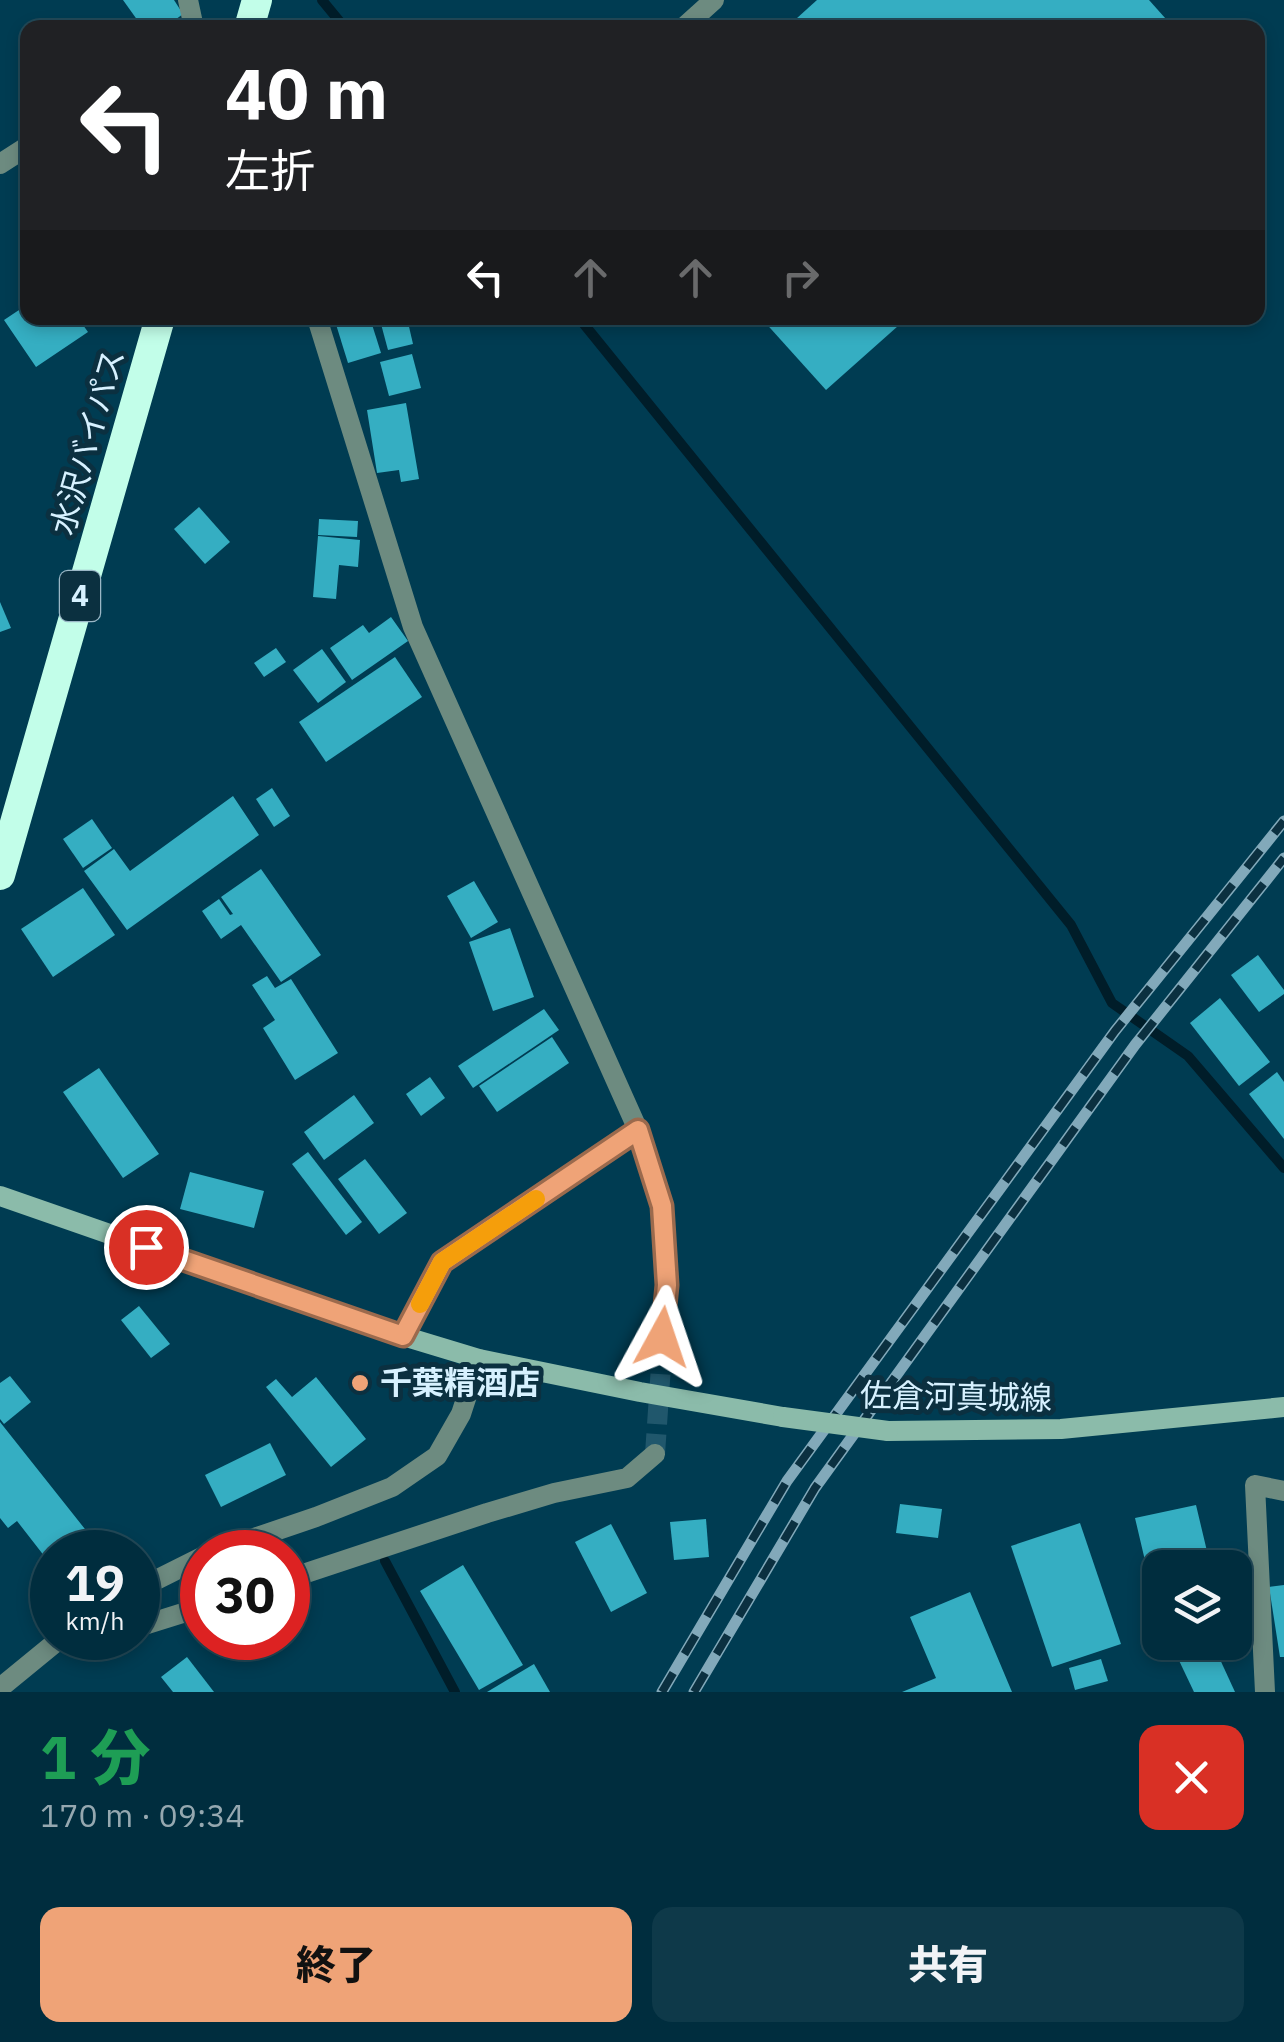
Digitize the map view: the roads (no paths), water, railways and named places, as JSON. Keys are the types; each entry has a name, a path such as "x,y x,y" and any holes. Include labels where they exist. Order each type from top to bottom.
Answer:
{"highway":[{"name":"水沢バイパス","path":"0,874 158,325"}],"main road":[{"name":"佐倉河真城線","path":"0,1196 403,1336 479,1358 783,1417 888,1432 1061,1429 1284,1407"}],"street":[{"path":"692,20 714,0"},
{"path":"319,325 413,627 638,1130 662,1206 667,1285 662,1337"},
{"path":"403,1336 442,1262 638,1130"},
{"path":"278,1530 392,1486 437,1456 460,1414 479,1358"},
{"path":"310,1571 487,1512 627,1478 656,1454"},
{"path":"1264,1692 1255,1485 1284,1491"},
{"path":"0,1688 37,1660"}],"waterway":[{"path":"322,0 338,20"},
{"path":"585,325 1071,925 1112,1003 1188,1056 1284,1168"},
{"path":"385,1561 455,1692"}],"tunnel":[{"path":"655,1454 663,1337"}],"railway":[{"path":"662,1692 787,1481 1115,1031 1284,821"},
{"path":"694,1692 815,1488 1135,1045 1284,858"}],"place":[{"name":"千葉精酒店","path":"360,1383"}]}
